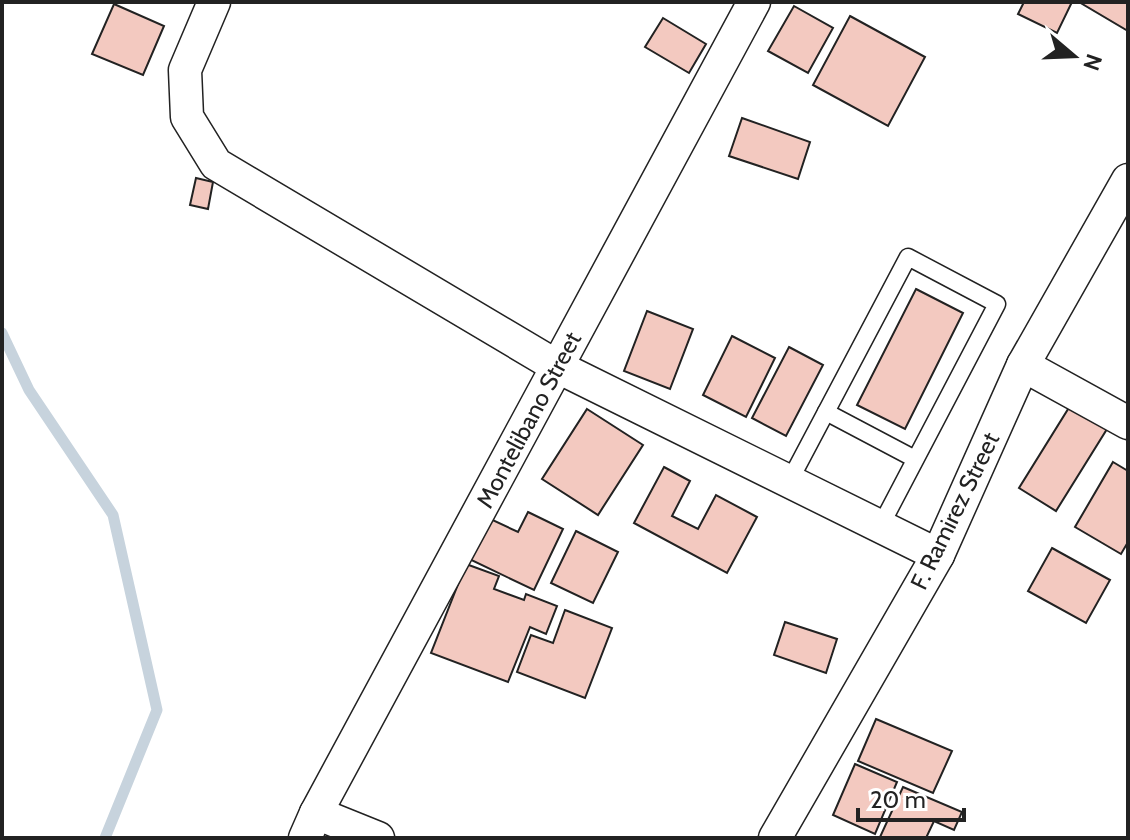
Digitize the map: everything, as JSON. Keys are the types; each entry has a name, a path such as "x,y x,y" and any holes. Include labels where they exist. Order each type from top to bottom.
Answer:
{"street":[{"path":"214,2 185,70 187,117 216,164 558,367 938,555"},
{"name":"Montelibano Street","path":"311,825 754,2"},
{"name":"F. Ramirez Street","path":"775,838 938,555 1023,365 1128,180"},
{"path":"1023,365 1128,423"},
{"path":"311,825 378,838"}],"lane":[{"path":"789,482 908,257 997,304 880,527"},
{"path":"826,412 915,459"}],"building":[{"path":"1024,2 1072,2 1057,33 1018,14"},
{"path":"1079,2 1128,2 1128,31"},
{"path":"114,4 164,26 143,75 92,54"},
{"path":"794,6 833,28 808,73 768,51"},
{"path":"850,16 925,57 888,126 813,85"},
{"path":"663,18 706,44 689,73 645,47"},
{"path":"742,118 810,142 798,179 729,156"},
{"path":"196,178 213,182 208,209 190,205"},
{"path":"916,289 963,313 905,429 857,405"},
{"path":"647,311 693,329 670,389 624,371"},
{"path":"732,336 775,358 746,417 703,395"},
{"path":"789,347 823,365 786,436 752,418"},
{"path":"1070,406 1107,429 1056,511 1019,488"},
{"path":"587,409 643,445 598,515 542,479"},
{"path":"1113,462 1128,471 1128,542 1121,554 1075,527"},
{"path":"664,467 690,481 672,516 698,529 716,495 757,517 727,573 634,523"},
{"path":"528,512 563,529 534,590 463,556 482,515 518,532"},
{"path":"576,531 618,552 593,603 551,583"},
{"path":"1052,548 1110,580 1086,623 1028,591"},
{"path":"466,564 499,576 494,589 524,600 526,594 557,606 546,634 530,627 508,682 431,653"},
{"path":"565,610 612,628 585,698 517,672 531,635 553,643"},
{"path":"785,622 837,639 826,673 774,655"},
{"path":"876,719 952,751 933,793 858,761"},
{"path":"855,764 897,782 875,834 833,815"},
{"path":"903,787 962,812 954,830 934,821 926,838 880,837"}],"waterway":[{"path":"2,333 29,390 113,515 157,710 105,838"}]}
